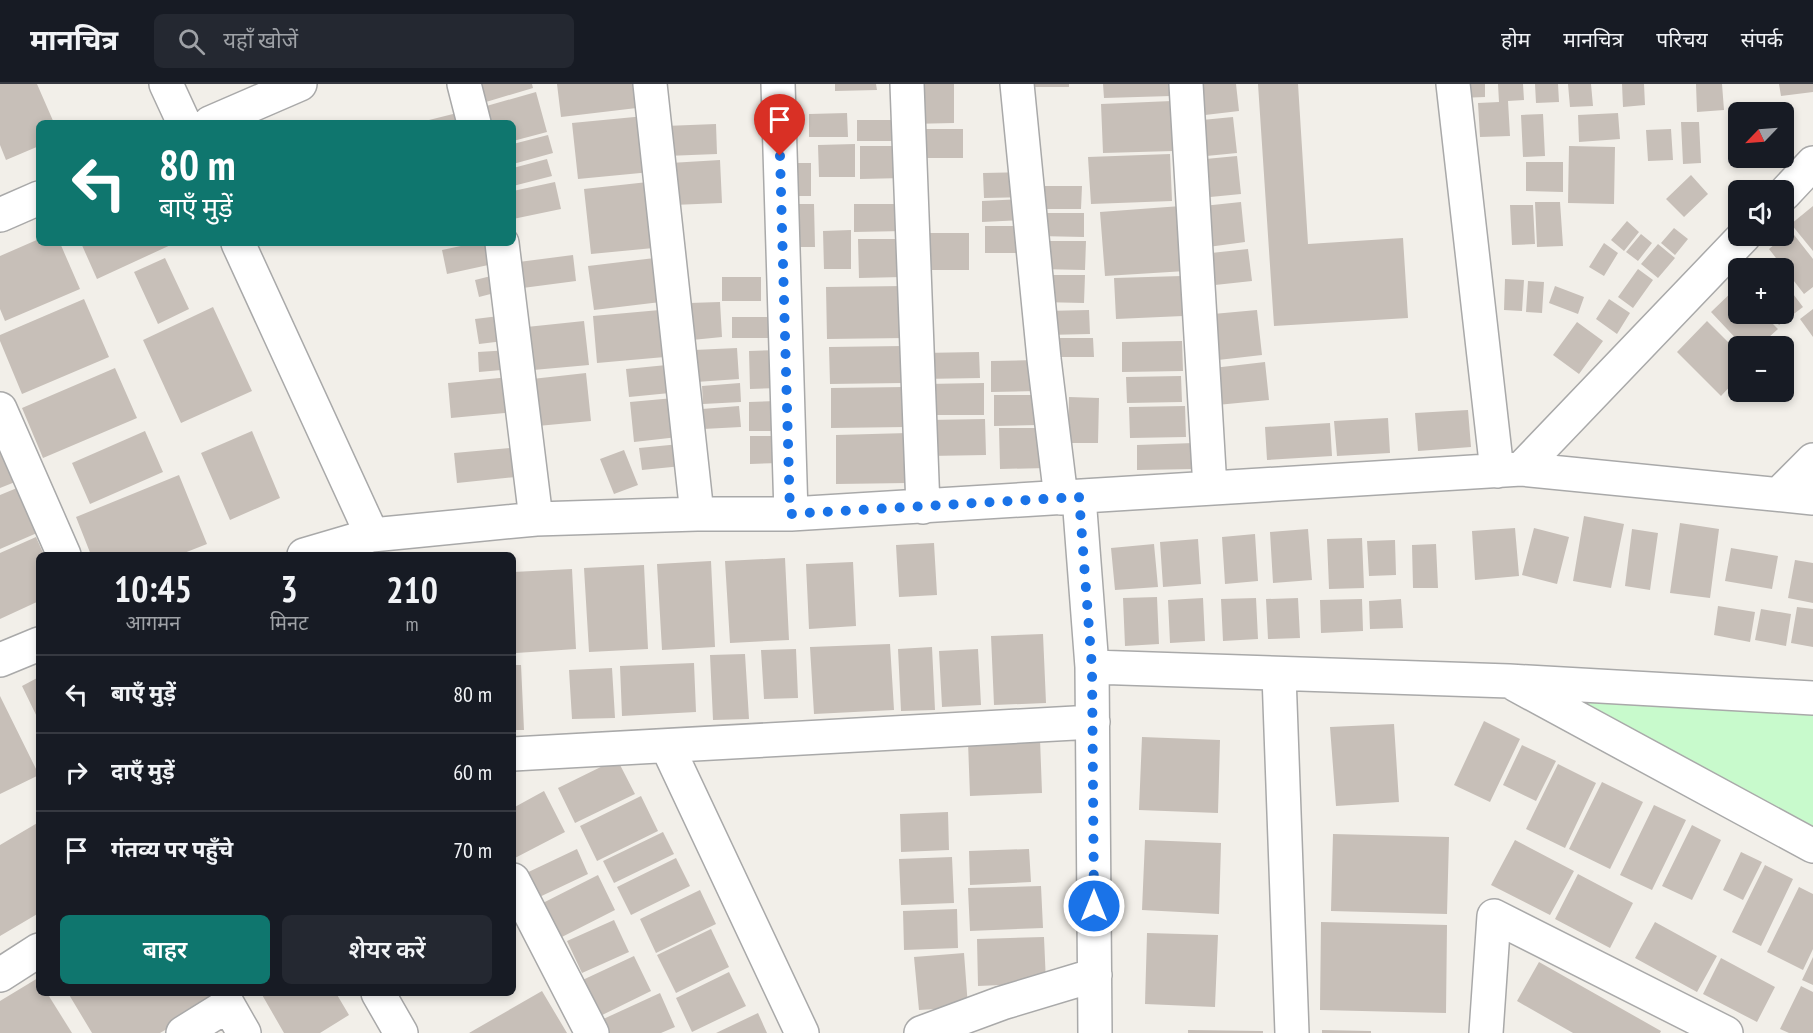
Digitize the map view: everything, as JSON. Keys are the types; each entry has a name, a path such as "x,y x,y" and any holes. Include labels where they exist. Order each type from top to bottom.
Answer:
{"street":[{"path":"166,84 183,120"},
{"path":"217,120 300,84"},
{"path":"464,84 473,120"},
{"path":"650,84 697,514"},
{"path":"778,84 790,514"},
{"path":"907,84 923,507"},
{"path":"1017,84 1044,359 1070,498 1092,668 1095,1033"},
{"path":"1186,84 1210,489"},
{"path":"1453,84 1509,470"},
{"path":"1794,183 1813,163"},
{"path":"0,215 36,199"},
{"path":"239,246 372,535"},
{"path":"502,246 536,519"},
{"path":"1509,470 1734,246"},
{"path":"0,409 63,552"},
{"path":"1779,494 1813,460"},
{"path":"341,550 372,535 536,519 697,514 790,514 1509,470 1813,498"},
{"path":"0,660 36,645"},
{"path":"1092,668 1509,681 1813,698"},
{"path":"1279,675 1292,1033"},
{"path":"1509,681 1813,846"},
{"path":"516,754 1093,722"},
{"path":"667,746 802,1033"},
{"path":"516,886 592,1033"},
{"path":"1486,1033 1494,916 1726,1033"},
{"path":"0,975 36,953"},
{"path":"921,1033 1002,1003 1095,975"},
{"path":"380,996 401,1033"},
{"path":"183,1033 228,1005 244,1033"}],"green space":[{"path":"1558,698 1813,710 1813,836"}],"building":[{"path":"0,84 37,84 53,120 36,120 36,147 6,160 0,145"},
{"path":"470,84 532,84 533,88 476,105"},
{"path":"557,84 643,84 645,107 561,117"},
{"path":"835,84 876,84 877,90 835,91"},
{"path":"909,84 954,84 954,123 909,124"},
{"path":"1022,84 1069,84 1069,87 1022,87"},
{"path":"1103,84 1171,84 1171,96 1104,98"},
{"path":"1202,84 1236,84 1239,111 1205,115"},
{"path":"1258,84 1298,84 1308,244 1403,238 1408,318 1274,326"},
{"path":"1459,84 1485,84 1485,97 1459,98"},
{"path":"1498,84 1523,84 1524,100 1508,101 1510,136 1480,137 1478,103 1499,102"},
{"path":"1535,84 1558,84 1559,102 1536,103"},
{"path":"1568,84 1591,84 1593,106 1570,107"},
{"path":"1622,84 1644,84 1645,105 1623,107"},
{"path":"1696,84 1722,84 1724,110 1697,112"},
{"path":"1779,84 1813,84 1813,92 1781,96"},
{"path":"536,92 547,132 516,140 516,120 479,120 476,109"},
{"path":"1172,101 1174,151 1103,153 1101,104"},
{"path":"469,110 471,120 429,120"},
{"path":"847,113 848,137 809,137 809,114"},
{"path":"1618,113 1620,139 1579,142 1578,115"},
{"path":"1543,114 1545,156 1523,157 1521,115"},
{"path":"645,116 651,172 578,179 572,123"},
{"path":"1233,117 1237,153 1196,157 1192,121"},
{"path":"857,120 901,120 901,141 857,141"},
{"path":"1681,122 1699,122 1701,163 1683,164"},
{"path":"716,124 717,154 666,156 665,126"},
{"path":"916,129 963,129 963,158 917,158"},
{"path":"1671,129 1673,160 1648,161 1646,130"},
{"path":"548,135 553,153 516,163 516,143"},
{"path":"855,144 855,177 819,177 818,145"},
{"path":"860,146 903,146 904,178 860,179"},
{"path":"1569,146 1615,147 1614,204 1568,203"},
{"path":"1170,154 1172,201 1091,204 1088,157"},
{"path":"1237,156 1241,194 1200,198 1195,160"},
{"path":"547,159 552,176 516,185 516,167"},
{"path":"720,160 722,203 673,205 670,163"},
{"path":"1526,162 1563,162 1563,192 1526,191"},
{"path":"789,163 811,163 811,196 789,196"},
{"path":"1024,172 1025,197 984,198 983,173"},
{"path":"1691,175 1708,194 1684,217 1666,199"},
{"path":"657,181 664,247 591,254 584,189"},
{"path":"555,182 561,209 516,218 516,190"},
{"path":"1036,186 1082,186 1081,209 1035,209"},
{"path":"1025,199 1026,220 982,222 982,201"},
{"path":"1241,202 1245,242 1208,247 1203,206"},
{"path":"1535,202 1560,202 1563,246 1537,247"},
{"path":"789,204 814,204 815,247 790,247"},
{"path":"854,204 903,204 904,231 854,232"},
{"path":"1510,205 1533,205 1535,244 1512,245"},
{"path":"1181,206 1186,271 1105,276 1100,212"},
{"path":"1813,206 1813,251 1794,228 1794,222"},
{"path":"1038,213 1084,213 1084,237 1038,236"},
{"path":"1627,221 1639,232 1624,251 1611,240"},
{"path":"985,226 1029,226 1029,253 985,253"},
{"path":"1674,228 1688,239 1675,255 1661,243"},
{"path":"851,230 851,269 824,269 823,231"},
{"path":"925,233 969,233 969,270 925,270"},
{"path":"1641,234 1652,243 1638,261 1626,252"},
{"path":"1794,235 1813,259 1813,287 1804,294 1794,281 1794,258 1776,258 1769,249 1773,246 1794,246"},
{"path":"858,239 901,239 902,277 859,278"},
{"path":"36,240 36,246 61,246 80,289 5,321 0,309 0,256"},
{"path":"1040,241 1086,241 1085,270 1039,269"},
{"path":"1604,243 1618,253 1604,276 1589,267"},
{"path":"1658,244 1675,258 1658,278 1641,264"},
{"path":"82,246 168,246 97,279"},
{"path":"461,246 499,246 502,262 447,274 442,250"},
{"path":"1248,249 1252,281 1215,285 1211,253"},
{"path":"573,255 576,281 515,289 511,263"},
{"path":"663,257 669,301 594,310 588,266"},
{"path":"165,258 189,309 158,324 134,272"},
{"path":"1638,269 1653,280 1633,308 1618,297"},
{"path":"503,273 506,290 479,297 475,280"},
{"path":"1040,275 1085,275 1084,303 1040,302"},
{"path":"1182,276 1183,316 1116,319 1114,278"},
{"path":"722,277 761,277 761,301 722,301"},
{"path":"1505,279 1524,280 1522,311 1504,310"},
{"path":"1528,281 1544,282 1542,313 1526,312"},
{"path":"904,286 905,338 827,339 826,287"},
{"path":"1555,286 1584,297 1578,314 1549,303"},
{"path":"1794,295 1803,307 1794,314"},
{"path":"1728,296 1728,324 1773,324 1778,329 1770,336 1734,336 1711,312"},
{"path":"84,299 109,357 22,394 0,341 0,335"},
{"path":"1609,299 1630,313 1617,334 1596,319"},
{"path":"720,302 722,337 692,340 689,303"},
{"path":"213,307 252,391 181,423 143,340"},
{"path":"671,309 676,356 597,363 593,316"},
{"path":"1813,309 1813,337 1800,319"},
{"path":"1089,310 1090,334 1046,335 1045,311"},
{"path":"1257,310 1262,355 1218,360 1213,314"},
{"path":"507,315 511,340 479,344 475,319"},
{"path":"732,317 769,317 769,338 732,338"},
{"path":"584,321 589,365 522,371 517,328"},
{"path":"1707,321 1728,342 1728,389 1721,396 1677,352"},
{"path":"1577,322 1603,341 1579,374 1553,355"},
{"path":"1047,338 1093,338 1094,357 1047,357"},
{"path":"1182,341 1183,371 1122,372 1122,342"},
{"path":"903,346 903,383 830,384 829,347"},
{"path":"737,348 739,379 696,382 694,350"},
{"path":"510,350 512,369 479,372 478,352"},
{"path":"781,350 781,388 750,389 749,351"},
{"path":"979,352 980,378 922,379 921,353"},
{"path":"1037,360 1037,391 991,392 991,361"},
{"path":"1265,362 1269,400 1217,405 1213,368"},
{"path":"677,364 680,392 629,397 626,369"},
{"path":"115,368 137,418 43,458 22,408"},
{"path":"586,373 591,421 527,427 523,380"},
{"path":"1181,376 1182,402 1127,403 1126,377"},
{"path":"511,377 515,412 451,418 448,383"},
{"path":"740,383 741,402 703,404 702,386"},
{"path":"984,383 984,415 926,415 926,384"},
{"path":"905,387 906,427 831,428 831,388"},
{"path":"994,395 1038,395 1038,425 994,426"},
{"path":"1069,397 1099,398 1098,443 1068,443"},
{"path":"674,398 678,437 634,442 630,402"},
{"path":"777,401 776,431 749,431 749,402"},
{"path":"739,406 741,427 703,429 702,409"},
{"path":"1185,406 1186,437 1130,438 1129,407"},
{"path":"1468,410 1471,447 1418,451 1415,413"},
{"path":"1388,418 1390,453 1337,456 1334,421"},
{"path":"985,419 986,455 929,456 928,420"},
{"path":"1330,423 1332,456 1267,460 1265,427"},
{"path":"999,428 1046,428 1047,468 1000,469"},
{"path":"145,431 163,472 90,504 72,463"},
{"path":"252,431 280,498 230,520 201,453"},
{"path":"908,433 908,483 836,484 836,435"},
{"path":"750,436 780,436 780,463 750,464"},
{"path":"1194,443 1195,469 1137,470 1137,445"},
{"path":"680,444 682,466 642,470 639,448"},
{"path":"522,447 525,476 457,483 454,453"},
{"path":"0,450 15,482 0,488"},
{"path":"624,450 638,485 614,494 600,459"},
{"path":"179,475 207,544 187,552 90,552 76,517"},
{"path":"17,488 37,533 0,549 0,495"},
{"path":"1584,516 1624,524 1611,588 1573,581"},
{"path":"1680,523 1719,529 1710,598 1670,593"},
{"path":"1515,528 1519,576 1475,580 1472,531"},
{"path":"1534,528 1569,537 1557,584 1522,575"},
{"path":"1308,529 1312,580 1273,583 1270,532"},
{"path":"1632,529 1658,533 1650,590 1625,586"},
{"path":"1255,534 1258,581 1225,584 1222,537"},
{"path":"36,537 43,552 36,552 36,602 0,619 0,553"},
{"path":"1362,538 1364,588 1329,589 1327,539"},
{"path":"1198,539 1201,584 1163,587 1160,542"},
{"path":"1395,540 1396,575 1369,576 1367,541"},
{"path":"934,543 937,595 899,597 896,545"},
{"path":"1154,544 1158,587 1115,590 1111,548"},
{"path":"1436,544 1438,588 1413,588 1412,545"},
{"path":"1731,548 1778,556 1772,589 1725,581"},
{"path":"785,558 789,640 730,643 725,561"},
{"path":"1795,560 1813,563 1813,603 1788,598"},
{"path":"711,561 715,647 662,650 657,564"},
{"path":"853,562 856,626 809,629 806,564"},
{"path":"644,565 648,649 589,652 584,568"},
{"path":"572,569 576,649 516,653 516,572"},
{"path":"1157,597 1159,644 1125,646 1123,598"},
{"path":"1203,598 1205,641 1170,643 1168,600"},
{"path":"1256,598 1258,639 1223,641 1221,599"},
{"path":"1298,598 1300,638 1268,639 1266,599"},
{"path":"1362,599 1363,631 1321,633 1320,600"},
{"path":"1401,599 1403,628 1370,629 1369,601"},
{"path":"1718,606 1755,612 1750,642 1714,635"},
{"path":"1797,607 1813,609 1813,647 1791,643"},
{"path":"1761,609 1791,614 1786,646 1755,640"},
{"path":"1043,634 1046,703 994,705 991,636"},
{"path":"890,644 894,710 814,714 810,647"},
{"path":"932,647 935,710 901,711 898,649"},
{"path":"796,649 798,698 764,699 761,650"},
{"path":"978,649 981,705 942,707 939,651"},
{"path":"745,654 749,719 713,720 710,655"},
{"path":"694,663 696,712 622,716 620,666"},
{"path":"516,665 521,665 524,730 516,730"},
{"path":"612,668 615,718 572,719 569,670"},
{"path":"36,679 36,715 22,686"},
{"path":"0,696 36,769 36,776 0,794"},
{"path":"1484,721 1520,739 1490,802 1454,785"},
{"path":"1394,724 1399,802 1336,806 1330,727"},
{"path":"1142,737 1220,740 1218,813 1139,810"},
{"path":"1040,739 1042,793 970,796 968,742"},
{"path":"1522,745 1556,761 1536,801 1503,785"},
{"path":"617,759 635,794 575,823 558,788"},
{"path":"1558,764 1596,783 1565,848 1526,829"},
{"path":"1602,782 1643,802 1610,869 1569,849"},
{"path":"544,791 565,832 516,857 516,806"},
{"path":"641,796 658,831 597,861 580,826"},
{"path":"1654,805 1686,820 1652,890 1620,875"},
{"path":"948,812 949,850 901,852 900,814"},
{"path":"36,824 36,915 0,936 0,845"},
{"path":"1692,825 1721,840 1692,900 1662,886"},
{"path":"663,832 674,854 614,883 603,861"},
{"path":"1333,834 1449,837 1447,914 1331,911"},
{"path":"1145,840 1221,843 1219,914 1142,910"},
{"path":"1515,840 1574,871 1550,915 1491,885"},
{"path":"577,849 588,874 531,901 520,876"},
{"path":"1029,849 1031,882 970,885 969,851"},
{"path":"1741,852 1762,862 1743,900 1723,890"},
{"path":"952,857 954,903 901,905 899,859"},
{"path":"676,858 690,886 631,915 617,887"},
{"path":"1765,865 1793,879 1761,946 1732,932"},
{"path":"1578,874 1633,903 1610,948 1555,919"},
{"path":"598,875 615,910 552,942 535,907"},
{"path":"1041,886 1043,928 970,931 968,888"},
{"path":"1799,887 1813,894 1813,949 1803,970 1767,952"},
{"path":"700,890 716,924 656,953 640,919"},
{"path":"957,909 958,948 904,950 903,911"},
{"path":"614,920 629,952 582,973 567,941"},
{"path":"1321,922 1447,925 1446,1013 1320,1010"},
{"path":"1655,922 1717,956 1697,992 1635,958"},
{"path":"711,929 729,967 676,993 657,955"},
{"path":"1147,933 1218,935 1215,1007 1145,1004"},
{"path":"1044,937 1046,983 978,986 977,939"},
{"path":"964,953 968,1007 919,1010 914,957"},
{"path":"634,956 651,991 592,1020 574,984"},
{"path":"1813,957 1813,985 1802,980"},
{"path":"1721,958 1775,987 1757,1022 1703,994"},
{"path":"1539,962 1661,1031 1660,1033 1573,1033 1517,1001"},
{"path":"729,972 746,1006 692,1032 676,998"},
{"path":"36,979 36,996 49,996 72,1033 0,1033 0,1001"},
{"path":"1801,986 1813,992 1813,1033 1789,1033 1780,1029"},
{"path":"542,991 567,1033 469,1033"},
{"path":"660,993 675,1027 661,1033 605,1033 599,1021"},
{"path":"70,996 223,996 160,1033 92,1033"},
{"path":"263,996 338,996 349,1015 320,1033 284,1033"},
{"path":"758,1013 767,1033 716,1033"},
{"path":"1188,1030 1263,1031 1263,1033 1188,1033"},
{"path":"1322,1030 1371,1031 1371,1033 1322,1033"}],"route":[{"path":"780,156 790,514 1079,497 1092,668 1094,906"}]}
